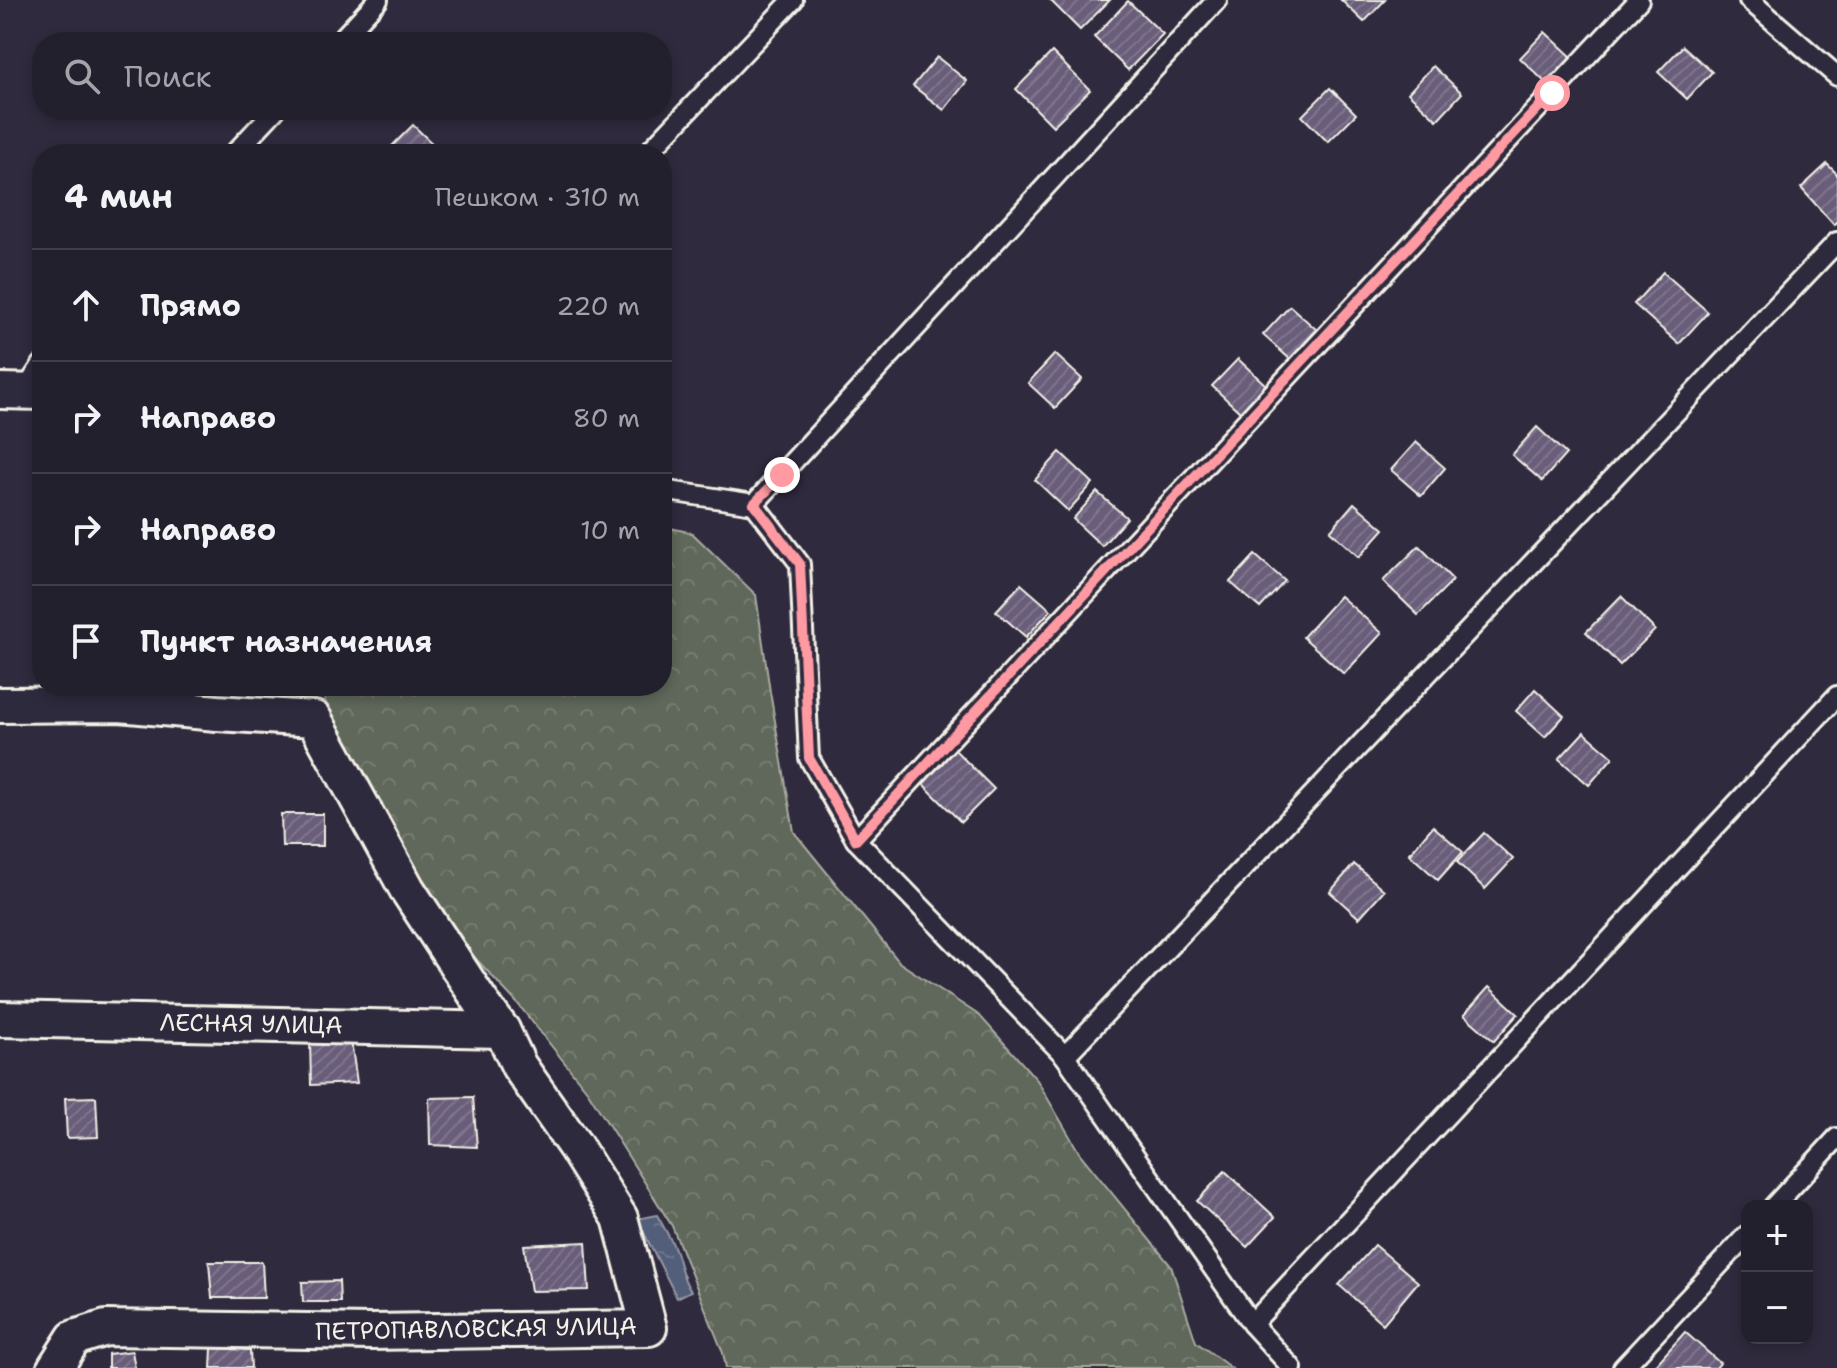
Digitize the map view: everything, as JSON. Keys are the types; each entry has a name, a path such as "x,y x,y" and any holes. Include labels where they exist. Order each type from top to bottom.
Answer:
{"street":[{"name":"ПЕТРОПАВЛОВСКАЯ УЛИЦА","path":"0,705 119,704 314,719 407,889 502,1030 519,1066 620,1218 649,1328 371,1332 106,1328 74,1338 55,1368"},
{"name":"ЛЕСНАЯ УЛИЦА","path":"0,1019 502,1030"}],"lane":[{"path":"348,32 378,0"},
{"path":"656,144 793,0"},
{"path":"754,504 1217,0"},
{"path":"856,840 1639,0"},
{"path":"1749,0 1837,76"},
{"path":"243,144 266,120"},
{"path":"1065,1056 1837,242"},
{"path":"672,492 754,504 800,564 809,758 856,840 1065,1056 1252,1324 1292,1368"},
{"path":"1252,1324 1837,696"},
{"path":"1780,1200 1837,1138"},
{"path":"1623,1368 1741,1241"}],"green space":[{"path":"672,528 692,533 756,595 794,832 900,963 980,1016 1037,1080 1080,1154 1171,1266 1196,1342 1231,1368 726,1368 723,1353 672,1226 588,1092 518,1004 423,902 346,761 323,696 672,696"}],"water":[{"path":"657,1215 691,1291 677,1298 637,1219"}],"building":[{"path":"1050,0 1110,0 1080,30"},
{"path":"1341,0 1385,0 1364,22"},
{"path":"1128,1 1163,34 1128,70 1094,37"},
{"path":"1545,32 1573,58 1548,85 1520,58"},
{"path":"1683,46 1712,72 1687,99 1658,72"},
{"path":"1052,52 1090,90 1053,126 1016,89"},
{"path":"937,57 967,81 944,110 913,86"},
{"path":"1433,66 1462,93 1437,120 1408,93"},
{"path":"1330,88 1356,114 1328,142 1302,116"},
{"path":"413,125 433,144 394,144"},
{"path":"1827,164 1837,174 1837,222 1834,225 1801,188"},
{"path":"1663,272 1708,312 1679,344 1634,304"},
{"path":"1290,306 1318,331 1291,360 1263,335"},
{"path":"1055,354 1082,379 1055,408 1028,383"},
{"path":"1238,359 1267,386 1241,413 1212,386"},
{"path":"1537,427 1566,454 1542,481 1512,455"},
{"path":"1416,442 1445,468 1421,496 1391,470"},
{"path":"1060,452 1093,483 1068,511 1035,480"},
{"path":"1097,492 1127,518 1102,546 1073,519"},
{"path":"1354,503 1384,529 1359,557 1330,531"},
{"path":"1419,546 1453,580 1418,615 1383,581"},
{"path":"1255,555 1285,581 1260,608 1230,582"},
{"path":"1021,584 1051,610 1026,637 996,611"},
{"path":"1340,596 1382,633 1344,674 1303,637"},
{"path":"1621,596 1655,630 1620,665 1586,632"},
{"path":"1535,689 1564,716 1545,737 1516,711"},
{"path":"1584,732 1613,757 1589,785 1559,759"},
{"path":"943,738 994,789 961,822 910,771"},
{"path":"281,814 323,814 323,846 282,846"},
{"path":"1433,826 1463,852 1438,880 1409,854"},
{"path":"1484,833 1513,859 1485,889 1457,862"},
{"path":"1354,864 1384,890 1359,918 1330,892"},
{"path":"1489,987 1518,1014 1494,1041 1464,1015"},
{"path":"310,1040 351,1040 357,1083 311,1085"},
{"path":"96,1097 98,1137 67,1138 65,1098"},
{"path":"473,1097 477,1147 430,1145 429,1098"},
{"path":"1225,1171 1275,1217 1247,1247 1197,1201"},
{"path":"586,1242 589,1290 531,1291 524,1245"},
{"path":"1375,1245 1418,1282 1383,1324 1339,1285"},
{"path":"209,1262 262,1262 264,1298 212,1298"},
{"path":"339,1281 340,1302 303,1302 302,1282"},
{"path":"1685,1332 1720,1363 1716,1368 1653,1368"},
{"path":"212,1348 250,1350 251,1368 211,1368"},
{"path":"132,1351 135,1368 108,1368 108,1354"}],"route":[{"path":"782,475 754,504 800,564 809,758 856,840 1552,93"}]}
